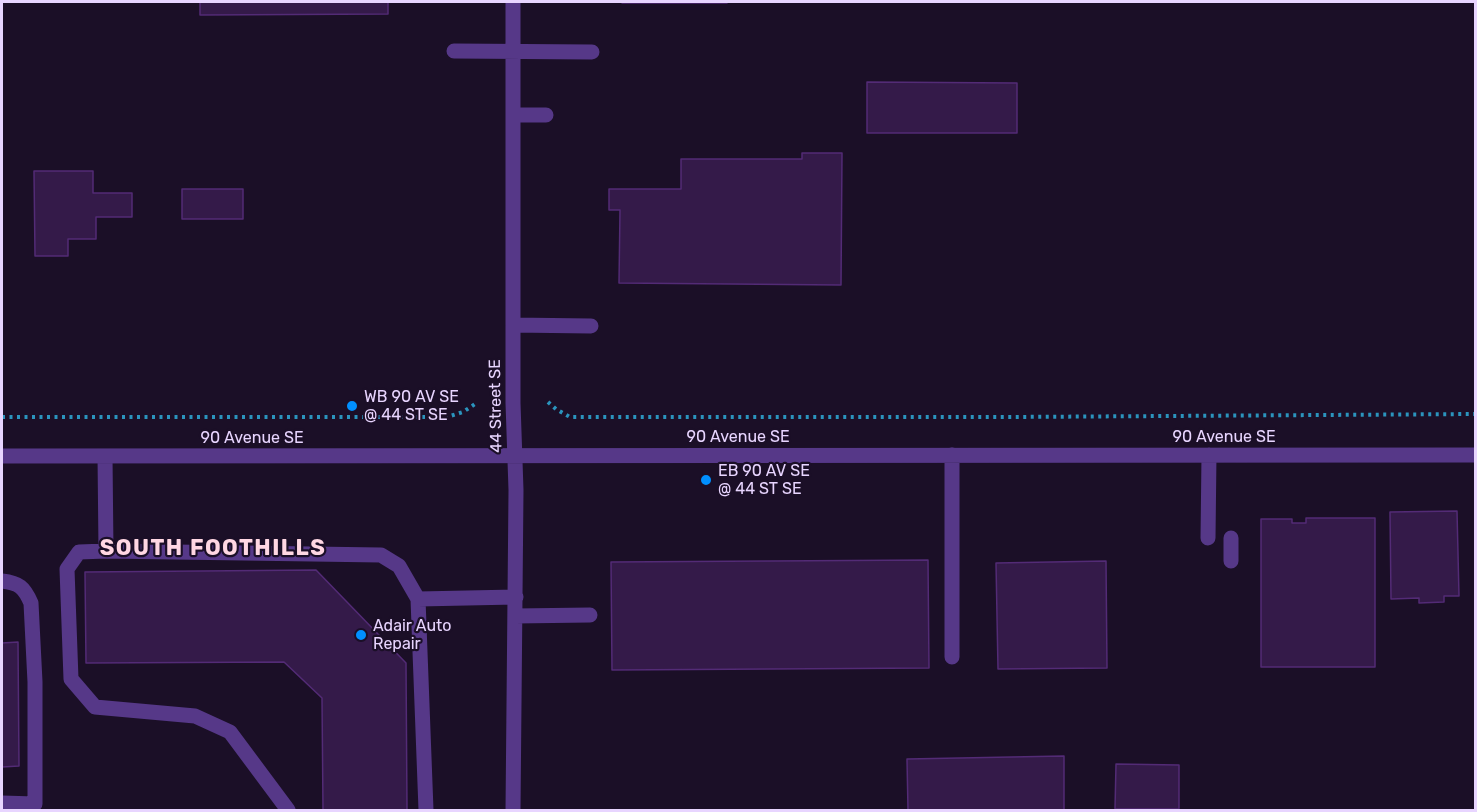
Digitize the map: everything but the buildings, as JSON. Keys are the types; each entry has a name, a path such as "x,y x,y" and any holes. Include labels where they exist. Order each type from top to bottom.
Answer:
{"street":[{"name":"44 Street SE","path":"513,2 513,325 516,490 513,810"},
{"path":"454,51 592,52"},
{"path":"513,115 546,116"},
{"path":"513,325 591,326"},
{"path":"952,455 952,657"},
{"path":"1208,538 1209,455"},
{"name":"90 Avenue SE","path":"2,456 1476,455"},
{"path":"105,456 106,551"},
{"path":"1231,538 1231,561"},
{"path":"288,810 230,732 195,716 95,707 71,679 67,569 79,552 381,555 399,566 418,599 426,810"},
{"path":"2,581 17,584 27,593 31,603 35,682 35,804 2,803"},
{"path":"418,599 516,597"},
{"path":"515,616 590,615"}],"path":[{"path":"548,402 570,417 1476,414"},
{"path":"2,417 447,417 463,412 475,404"}],"place":[{"name":"WB 90 AV SE @ 44 ST SE","path":"352,406"},
{"name":"EB 90 AV SE @ 44 ST SE","path":"706,480"},
{"name":"Adair Auto Repair","path":"361,635"}],"district":[{"name":"SOUTH FOOTHILLS","path":"213,549"}]}
